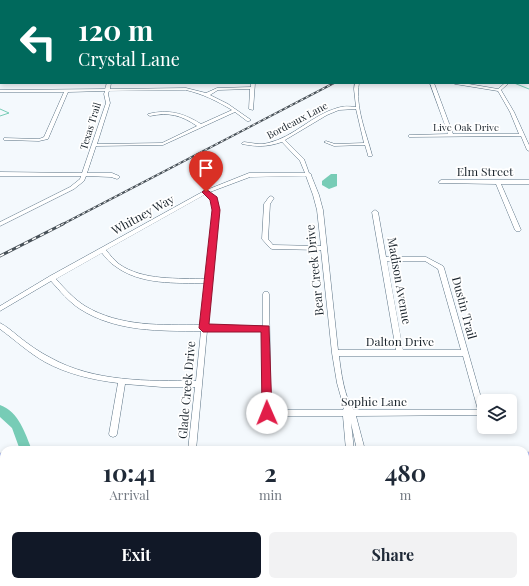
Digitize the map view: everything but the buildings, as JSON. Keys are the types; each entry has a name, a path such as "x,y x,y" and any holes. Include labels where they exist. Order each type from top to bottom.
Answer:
{"street":[{"name":"Texas Trail","path":"0,224 72,188 82,180 108,103 106,94 109,84"},
{"path":"357,84 358,108 370,155"},
{"path":"432,84 451,136"},
{"path":"462,84 499,90"},
{"path":"499,90 506,84"},
{"path":"208,94 218,89 253,86 251,110"},
{"path":"0,91 66,92 108,89 179,89 208,94 249,120"},
{"path":"499,90 512,112 529,150"},
{"path":"6,138 44,139 47,136 66,92"},
{"name":"Bordeaux Lane","path":"244,143 264,146 283,140 336,109 358,108"},
{"path":"95,145 163,144 235,110"},
{"path":"150,115 162,112 176,113 200,126"},
{"name":"Live Oak Drive","path":"411,136 522,136"},
{"name":"Bear Creek Drive","path":"283,140 302,160 309,174 320,210 335,353 340,383 360,446"},
{"path":"326,142 334,145 367,144"},
{"path":"0,174 83,174 112,175 117,177"},
{"name":"Whitney Way","path":"0,309 52,278 206,192 249,175 309,174"},
{"name":"Elm Street","path":"441,182 529,182"},
{"path":"498,182 518,230"},
{"name":"Glade Creek Drive","path":"192,446 216,210 214,199 206,192"},
{"path":"271,198 267,204 265,239 272,247 324,248"},
{"name":"Madison Avenue","path":"375,212 400,353"},
{"path":"103,250 120,267 142,277 208,280"},
{"name":"Dustin Trail","path":"384,259 426,259 441,268 477,395"},
{"path":"52,278 68,298 78,306 113,322 143,328 266,328 266,294"},
{"path":"0,326 56,364 100,377 140,384 198,384"},
{"name":"Sophie Lane","path":"266,328 267,413 348,411 477,413"},
{"name":"Dalton Drive","path":"335,353 465,353"},
{"path":"113,434 122,382"},
{"name":"Bear Creek Drive","path":"348,411 350,446"}],"shaded area":[{"path":"331,174 337,174 337,186 329,189 322,185 322,181"}],"waterway":[{"path":"516,84 529,89"},
{"path":"0,109 9,113 0,116"},
{"path":"0,410 16,425 24,446"}],"railway":[{"path":"61,225 332,84"},
{"path":"0,256 63,224"}],"route":[{"path":"206,192 214,199 216,210 203,328 266,328 267,413"}]}
